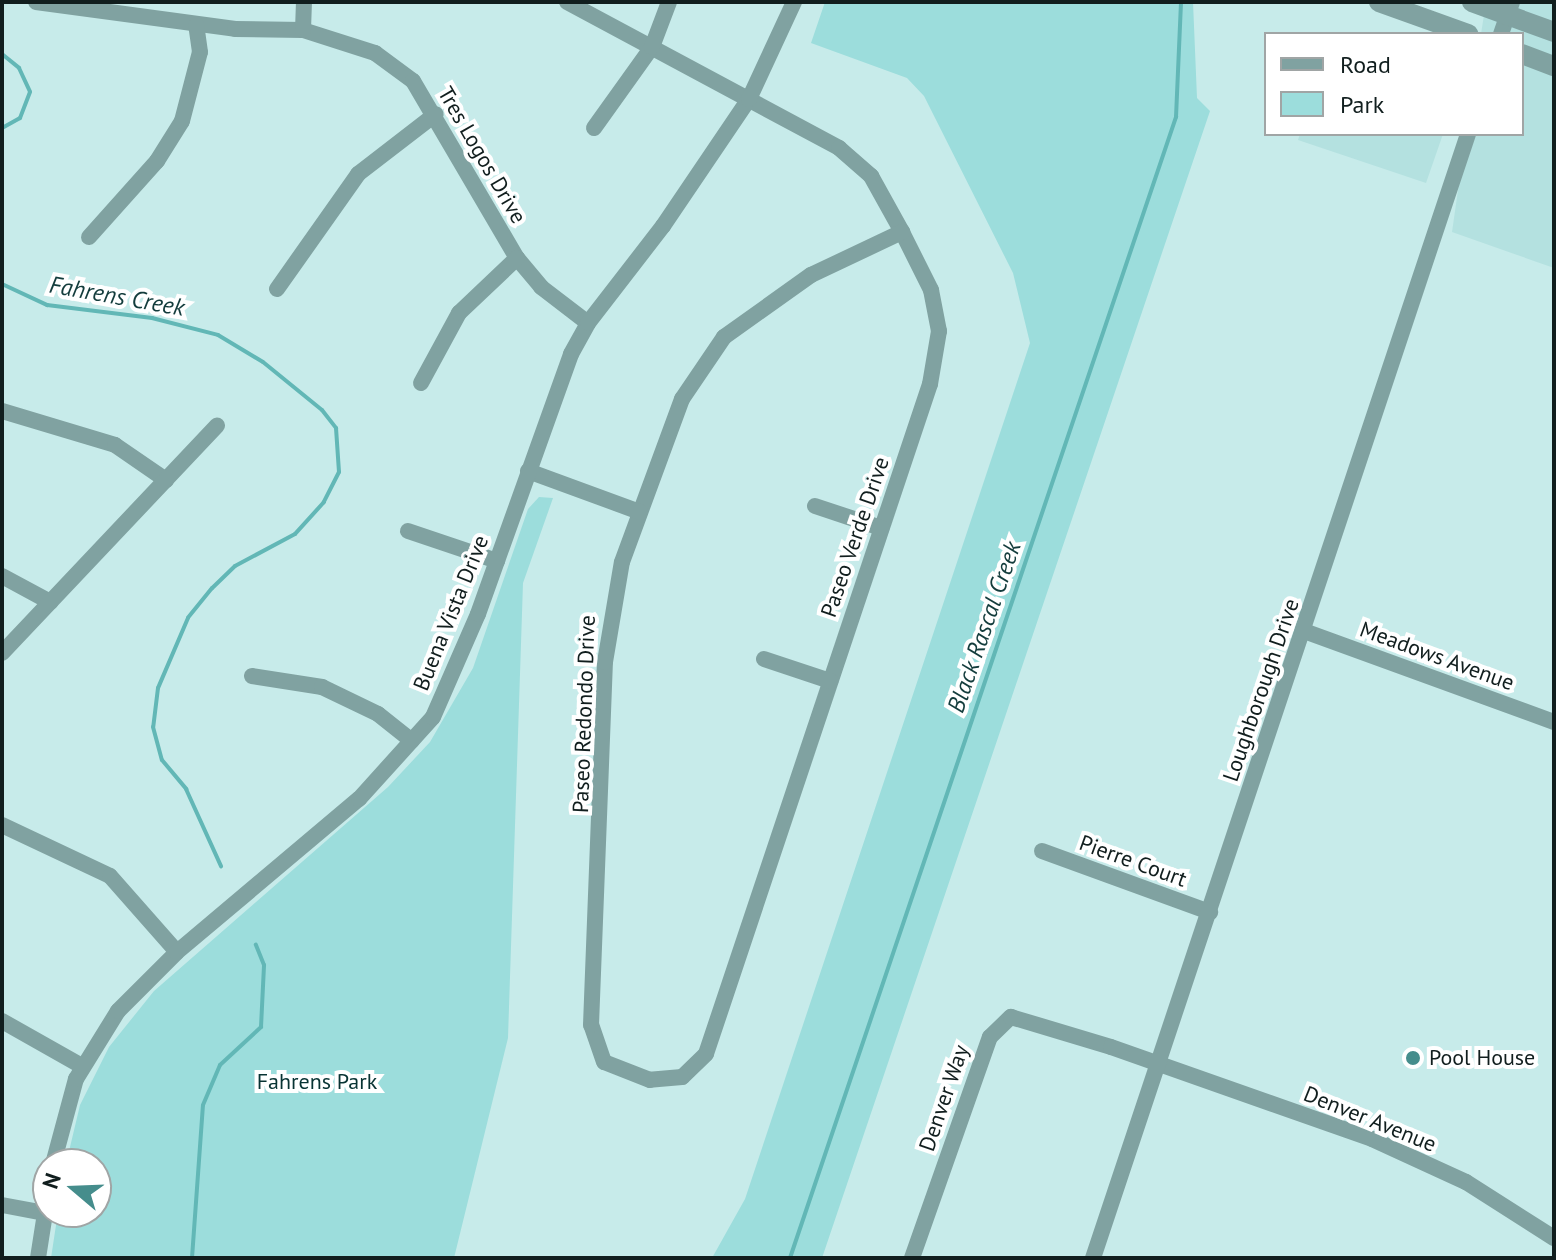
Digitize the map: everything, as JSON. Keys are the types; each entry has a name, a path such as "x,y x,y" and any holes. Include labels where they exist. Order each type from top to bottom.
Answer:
{"street":[{"name":"Tres Logos Drive","path":"36,2 120,10 196,25 303,30 375,53 413,81 436,114 517,258 541,287 588,323"},
{"path":"303,30 304,2"},
{"name":"Paseo Verde Drive","path":"567,2 839,148 860,167 902,232 931,290 939,331 930,384 706,1054"},
{"path":"594,128 652,47 669,2"},
{"name":"Buena Vista Drive","path":"56,1148 63,1116 82,1066 118,1011 177,952 359,799 433,717 448,686 528,471 588,323 663,226 749,99 794,2"},
{"path":"1379,2 1462,32"},
{"path":"1472,2 1510,8 1554,32"},
{"path":"1502,32 1510,8"},
{"path":"89,237 157,161 182,121 200,52 196,25"},
{"path":"1524,55 1554,66"},
{"path":"277,289 358,174 436,114"},
{"name":"Loughborough Drive","path":"1093,1258 1467,136"},
{"name":"Paseo Redondo Drive","path":"706,1054 688,1074 654,1081 604,1062 591,1025 608,624 640,512 682,399 724,337 811,275 902,232"},
{"path":"421,383 459,313 517,258"},
{"path":"2,411 115,445 166,480"},
{"path":"2,653 217,426"},
{"path":"528,471 640,512"},
{"path":"815,506 881,528"},
{"path":"408,531 497,561"},
{"path":"2,576 50,602"},
{"name":"Meadows Avenue","path":"1304,631 1554,722"},
{"path":"764,659 830,681"},
{"path":"252,676 322,687 378,714 412,741"},
{"path":"2,825 110,876 177,952"},
{"name":"Pierre Court","path":"1042,851 1210,912"},
{"name":"Denver Way","path":"912,1258 974,1077 999,1024 1011,1017 1036,1023 1158,1064"},
{"path":"2,1021 82,1066"},
{"name":"Denver Avenue","path":"1158,1064 1394,1149 1466,1182 1554,1238"},
{"path":"2,1205 32,1211"},
{"path":"38,1258 43,1228"}],"shaded area":[{"path":"1486,2 1554,2 1554,268 1452,232 1466,136 1524,136 1524,32 1481,32"},
{"path":"1299,136 1442,136 1426,183 1298,140"}],"green space":[{"path":"825,2 1193,2 1197,98 1210,111 822,1258 712,1258 745,1199 1030,343 1013,273 924,96 907,78 811,43"},
{"name":"Fahrens Park","path":"539,497 553,498 523,583 508,1038 454,1258 51,1258 56,1228 112,1228 112,1148 70,1148 80,1105 109,1047 154,991 388,787 430,742 473,668 528,509"}],"waterway":[{"name":"Black Rascal Creek","path":"790,1258 1176,117 1181,2"},
{"name":"Fahrens Creek","path":"2,54 19,68 30,92 20,118 2,128"},
{"name":"Fahrens Creek","path":"2,284 47,305 152,318 218,335 263,362 322,410 336,428 339,472 324,502 295,534 235,566 212,588 188,618 158,688 153,727 162,760 186,789 221,866"},
{"name":"Fahrens Creek","path":"192,1258 203,1105 220,1065 261,1027 264,965 256,945"}],"place":[{"name":"Pool House","path":"1413,1058"}]}
